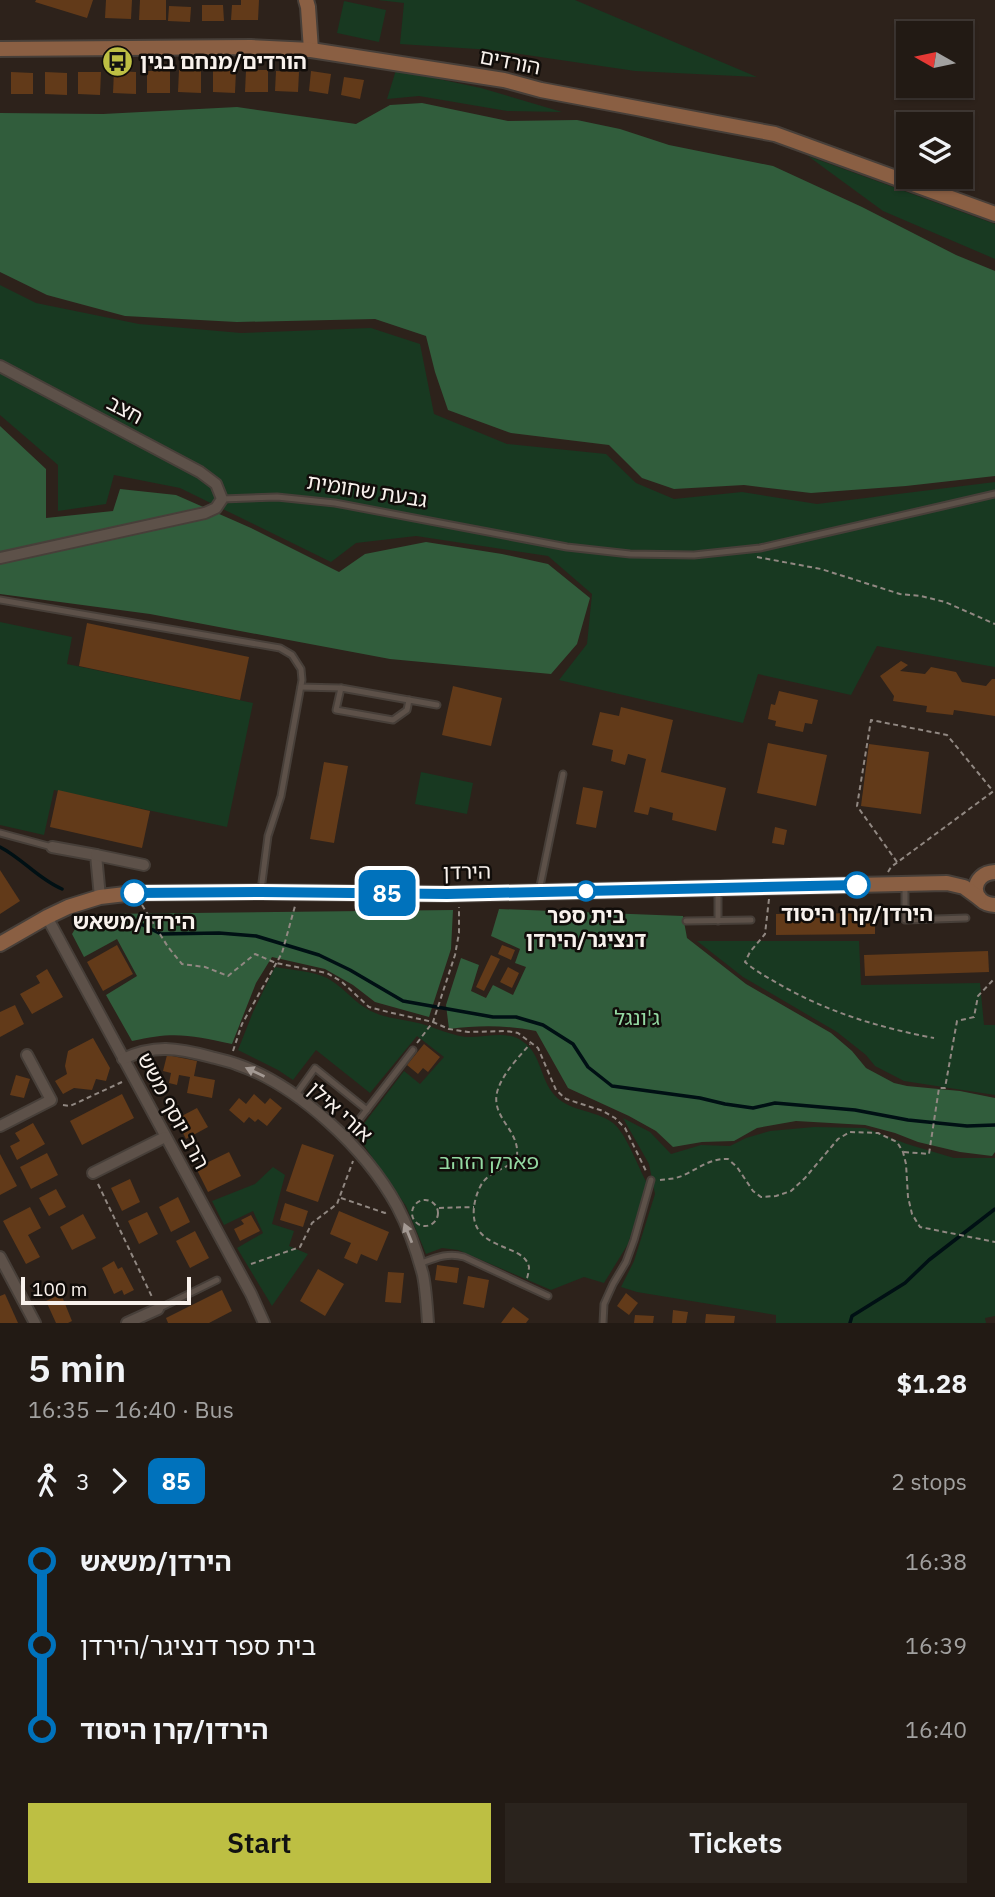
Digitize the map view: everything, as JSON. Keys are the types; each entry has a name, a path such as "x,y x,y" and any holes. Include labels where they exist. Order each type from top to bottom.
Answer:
{"street":[{"path":"306,0 311,50"},
{"name":"הורדים","path":"0,49 251,47 311,50 504,80 541,90 775,134 995,214"},
{"name":"חצב","path":"0,366 201,472 216,484 222,499"},
{"name":"גבעת שחומית","path":"0,558 205,513 216,508 222,499"},
{"path":"52,847 144,865"},
{"path":"96,855 100,897"},
{"path":"989,873 976,883 989,906"},
{"name":"הירדן","path":"0,944 68,907 100,897 134,893 458,894 905,884 947,883 989,873"},
{"name":"הירדן","path":"947,883 964,887 989,906"},
{"name":"הרב יוסף משש","path":"47,917 251,1294 264,1323"},
{"name":"אורי אילן","path":"123,1059 155,1048 172,1049 229,1062 263,1075 325,1119 357,1150 397,1206 423,1277 428,1323"},
{"path":"0,1126 51,1100 27,1055"},
{"path":"93,1173 165,1137"},
{"path":"0,1257 35,1323"},
{"path":"127,1323 158,1309"}],"lane":[{"name":"גבעת שחומית","path":"222,499 277,497 335,503 523,540 595,551 694,555 760,548 995,494"},
{"path":"0,600 280,648 292,655 301,669 301,687 281,796 268,836 261,892"},
{"path":"301,687 341,688 437,705"},
{"path":"341,688 336,710 393,720 407,710 410,701"},
{"path":"538,892 563,774"},
{"path":"0,833 52,847"},
{"path":"905,884 905,920 967,918"},
{"path":"718,888 718,921"},
{"path":"686,921 751,920"},
{"path":"345,1138 413,1050"},
{"path":"295,1096 315,1068 367,1110"},
{"path":"603,1323 604,1304 635,1240 651,1180"},
{"path":"419,1264 454,1254 548,1296"},
{"path":"158,1309 217,1280"}],"path":[{"path":"736,551 821,569 900,594 945,602 995,624"},
{"path":"881,884 897,862 994,791 947,735 871,720 857,806 897,862"},
{"path":"769,887 765,934 745,962 781,986 832,1010 867,1023 934,1038"},
{"path":"229,1062 242,1024 282,953 299,892"},
{"path":"134,893 167,947 182,964 205,967 228,976 254,954 276,963 327,973 342,982 369,1007 433,1022 449,1029 518,1033 538,1048 556,1090 566,1099 603,1111 625,1128 651,1180 681,1177 718,1158 728,1159 737,1167 753,1191 761,1197 776,1196 792,1191 838,1139 850,1132 878,1133 897,1142 903,1152 908,1198 912,1214 920,1227 995,1242"},
{"path":"413,1050 433,1022 455,955 459,933 458,894"},
{"path":"903,1152 929,1154 939,1088 946,1088 957,1021 974,1017 978,996 995,978"},
{"path":"524,1285 529,1266 518,1254 481,1235 474,1208 482,1183 492,1174 516,1161 518,1147 496,1103 498,1089 503,1080 531,1042"},
{"path":"62,1105 70,1106 126,1080"},
{"path":"251,1264 300,1247 312,1223 337,1204 357,1150"},
{"path":"93,1173 158,1309"},
{"path":"340,1198 385,1213 397,1206"},
{"path":"438,1208 436,1220 429,1225 418,1223 412,1216 415,1204 423,1200 432,1201 438,1208 474,1208"}],"green space":[{"path":"378,0 575,0 757,77 635,71 492,50 400,44 404,3"},
{"path":"344,1 386,10 379,42 337,33"},
{"path":"396,70 481,88 562,112 507,111 419,96 387,99"},
{"path":"422,103 508,121 577,120 620,129 669,145 773,166 956,255 995,271 995,476 811,493 744,485 674,489 642,478 609,445 511,433 448,410 426,336 375,319 237,322 125,316 47,295 0,272 0,113 103,114 237,107 356,124 390,105"},
{"path":"808,156 995,224 995,259 883,211"},
{"path":"0,285 36,303 139,324 241,333 371,328 420,344 434,414 507,444 606,454 636,483 674,499 742,492 817,504 995,482 995,667 877,646 851,695 758,674 743,723 559,680 587,644 592,594 548,556 416,536 356,543 331,562 180,488 114,475 106,504 58,511 58,465 0,415"},
{"path":"0,426 46,469 46,518 113,511 120,489 176,495 251,528 339,572 365,554 426,542 548,564 590,598 577,644 551,674 390,659 150,614 0,594"},
{"path":"0,622 72,637 67,664 253,703 227,827 54,790 44,835 0,825"},
{"path":"421,772 473,783 467,814 415,804"},
{"name":"ג'ונגל","path":"499,909 683,916 687,938 746,984 831,1033 852,1051 866,1068 894,1083 995,1098 995,1152 992,1156 960,1152 865,1125 796,1121 757,1128 734,1141 702,1142 673,1147 656,1131 568,1088 536,1031 493,1026 449,1029 446,1005 461,958 479,965 471,991 486,998 493,985 513,995 526,967 515,963 520,949 491,936"},
{"path":"453,910 451,949 429,1017 375,1002 325,969 272,957 256,983 232,1044 182,1035 132,1041 106,995 137,976 117,939 84,957 72,934 80,921 101,914"},
{"path":"697,941 859,941 861,985 980,983 984,1025 995,1025 995,1095 904,1081 875,1066 866,1055 837,1032 743,977"},
{"name":"פארק הזהב","path":"275,967 309,972 327,978 367,1009 384,1016 466,1037 500,1035 519,1039 532,1050 548,1085 558,1098 613,1123 627,1142 647,1183 628,1244 604,1283 584,1277 551,1290 458,1250 442,1248 426,1254 406,1206 356,1134 404,1071 420,1084 444,1057 417,1036 370,1093 316,1050 293,1080 238,1050"},
{"path":"623,1118 650,1132 671,1154 701,1145 730,1146 770,1131 814,1127 865,1128 954,1158 995,1158 995,1316 985,1318 986,1323 776,1323 776,1315 621,1287 634,1261 655,1194 649,1164"},
{"path":"273,1167 285,1175 272,1224 294,1231 289,1246 308,1254 272,1306 237,1248 263,1233 253,1211 224,1225 212,1201 255,1184"}],"building":[{"path":"93,0 87,18 35,2"},
{"path":"106,0 132,0 131,19 105,18"},
{"path":"140,0 166,0 166,20 139,20"},
{"path":"241,0 259,0 258,20 231,20 232,5 241,5"},
{"path":"202,5 223,5 224,21 202,21"},
{"path":"169,6 191,7 190,22 168,21"},
{"path":"179,70 201,70 201,93 178,92"},
{"path":"213,70 236,70 235,93 213,92"},
{"path":"246,70 268,70 268,92 245,92"},
{"path":"114,71 136,72 136,94 113,93"},
{"path":"147,71 170,71 170,93 147,93"},
{"path":"276,71 299,72 298,92 275,91"},
{"path":"311,71 331,74 328,94 309,91"},
{"path":"11,72 33,73 33,94 11,94"},
{"path":"45,72 67,73 67,95 45,94"},
{"path":"78,72 101,72 100,95 78,94"},
{"path":"344,77 364,80 360,99 341,95"},
{"path":"87,623 249,657 240,700 79,666"},
{"path":"901,661 908,665 900,671 925,674 931,667 956,672 962,682 986,686 995,679 995,716 954,710 953,715 926,712 927,706 893,701 894,696 880,676"},
{"path":"453,686 502,698 491,746 442,735"},
{"path":"779,691 818,700 812,724 805,723 803,732 775,726 776,721 768,719 771,704 775,705"},
{"path":"621,707 673,720 661,772 726,788 716,831 672,820 673,813 650,807 648,815 634,812 646,759 628,754 625,765 611,761 613,750 592,745 600,712 619,716"},
{"path":"768,743 827,755 816,806 757,793"},
{"path":"869,744 929,752 921,814 861,806"},
{"path":"324,762 348,766 334,843 310,839"},
{"path":"583,787 603,791 596,828 576,824"},
{"path":"58,790 150,811 142,848 50,827"},
{"path":"775,827 787,830 784,845 772,843"},
{"path":"0,870 20,901 0,914"},
{"path":"875,913 875,934 776,935 776,914"},
{"path":"117,945 133,974 103,991 87,962"},
{"path":"502,945 515,950 511,960 498,954"},
{"path":"988,951 989,972 865,976 864,955"},
{"path":"491,955 500,959 484,991 476,987"},
{"path":"508,967 519,973 512,988 500,982"},
{"path":"47,969 63,997 32,1014 20,994 40,983 36,976"},
{"path":"15,1005 24,1024 0,1037 0,1012"},
{"path":"93,1038 110,1068 106,1081 96,1079 92,1090 74,1088 63,1094 55,1081 67,1074 65,1066 68,1051"},
{"path":"424,1044 440,1057 428,1072 423,1068 418,1074 407,1065"},
{"path":"167,1055 197,1061 194,1076 215,1080 212,1098 187,1093 190,1077 179,1075 177,1085 169,1083 171,1073 163,1071"},
{"path":"16,1075 30,1079 24,1098 10,1095"},
{"path":"122,1094 134,1118 82,1145 70,1121"},
{"path":"254,1094 265,1104 270,1098 282,1108 267,1126 258,1119 255,1122 249,1117 244,1123 229,1110 239,1098 246,1104"},
{"path":"197,1108 208,1127 186,1139 176,1119"},
{"path":"33,1123 45,1144 17,1160 10,1146 20,1141 15,1133"},
{"path":"302,1144 334,1155 318,1202 286,1191"},
{"path":"229,1152 241,1176 208,1192 196,1168"},
{"path":"47,1153 58,1175 31,1189 20,1167"},
{"path":"0,1154 17,1186 0,1195"},
{"path":"130,1179 140,1202 122,1211 111,1188"},
{"path":"56,1189 66,1207 49,1216 39,1198"},
{"path":"178,1197 190,1222 171,1232 159,1207"},
{"path":"285,1203 308,1211 303,1227 280,1220"},
{"path":"30,1207 41,1228 28,1235 40,1257 26,1264 3,1221"},
{"path":"339,1211 389,1232 377,1261 361,1254 357,1264 344,1258 351,1243 330,1234"},
{"path":"147,1212 158,1234 139,1244 128,1221"},
{"path":"83,1214 96,1238 72,1250 60,1227"},
{"path":"251,1215 260,1231 240,1241 234,1229 244,1224 241,1220"},
{"path":"195,1231 209,1258 190,1268 176,1241"},
{"path":"114,1261 118,1269 122,1267 134,1290 124,1295 122,1290 114,1294 102,1268"},
{"path":"437,1265 459,1268 457,1283 435,1280"},
{"path":"318,1269 344,1284 325,1316 300,1301"},
{"path":"388,1272 404,1273 401,1303 385,1302"},
{"path":"468,1276 489,1280 484,1308 463,1304"},
{"path":"222,1290 232,1311 209,1323 168,1323 166,1318"},
{"path":"626,1293 638,1303 629,1315 617,1306"},
{"path":"5,1294 18,1323 0,1323 0,1296"},
{"path":"61,1294 72,1321 68,1323 56,1323 46,1301"},
{"path":"513,1307 529,1319 526,1323 501,1323"},
{"path":"673,1310 688,1312 686,1323 672,1323"},
{"path":"706,1314 735,1316 734,1323 705,1323"},
{"path":"635,1315 654,1316 653,1323 634,1323"}],"waterway":[{"path":"0,847 62,889"},
{"path":"131,919 161,934 219,933 256,936 319,955 403,1001 493,1017 516,1017 543,1025 573,1044 588,1067 612,1086 753,1108 775,1103 855,1110 908,1120 967,1126 995,1125"},
{"path":"850,1323 852,1316 905,1283 929,1260 995,1209"}],"bus line":[{"name":"85","path":"134,893 447,894 857,885"}],"place":[{"name":"הורדים/מנחם בגין","path":"117,62"},
{"name":"הירדן/קרן היסוד","path":"857,885"},
{"name":"בית ספר דנציגר/הירדן","path":"586,891"},
{"name":"הירדן/משאש","path":"134,893"}]}
